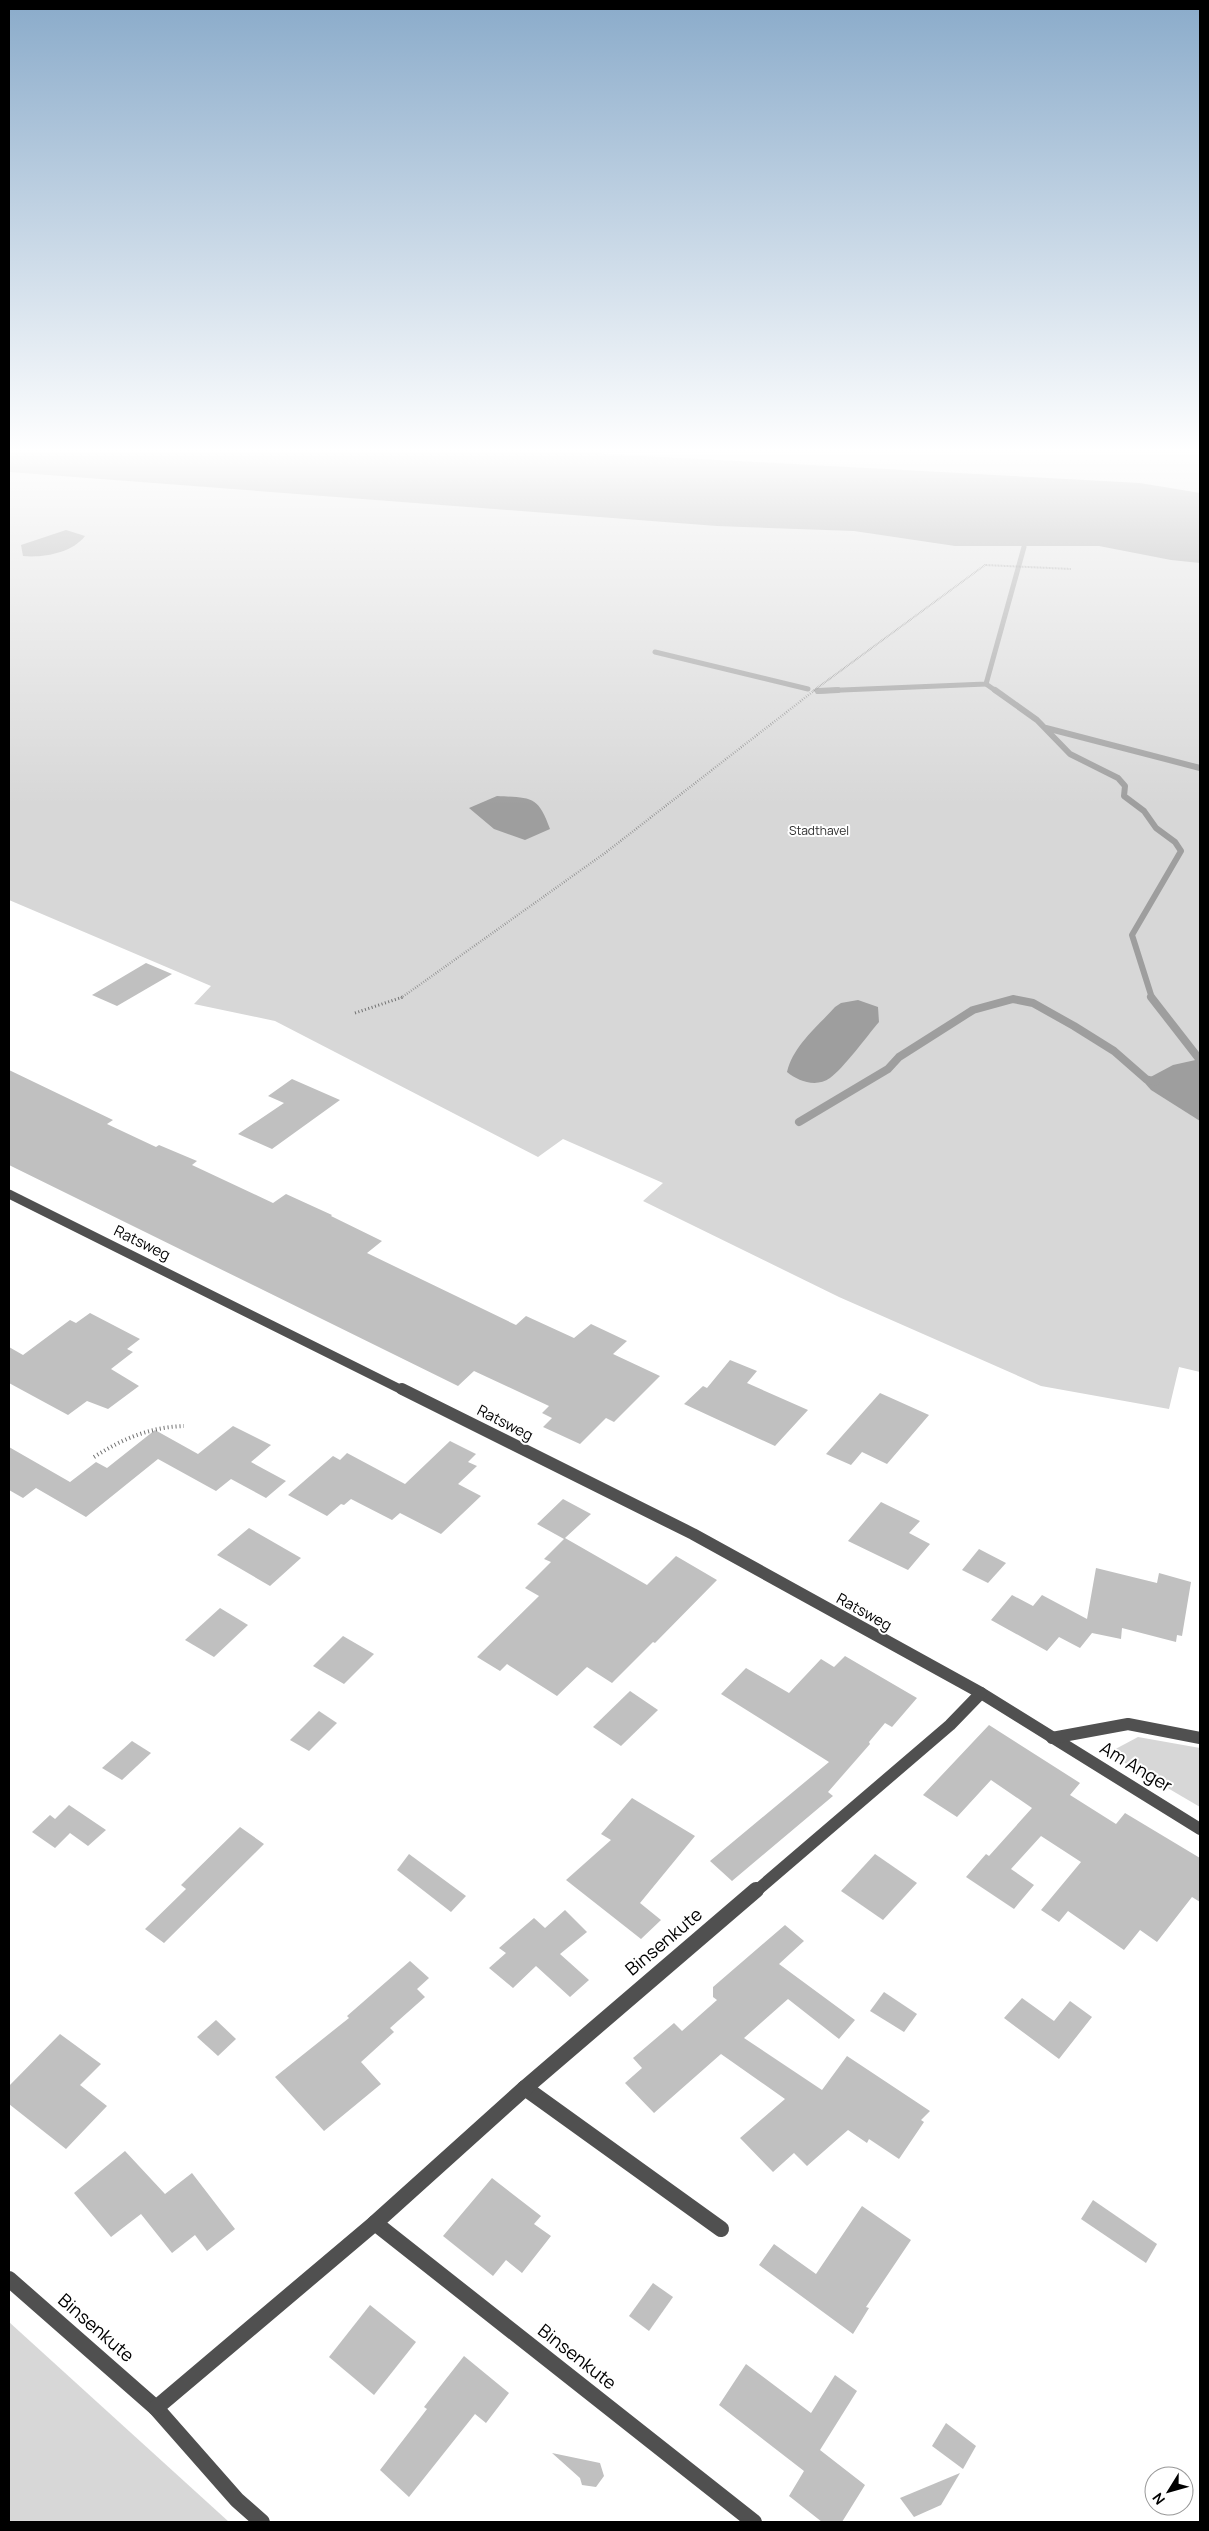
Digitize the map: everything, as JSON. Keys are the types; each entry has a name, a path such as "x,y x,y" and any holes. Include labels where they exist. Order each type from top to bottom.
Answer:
{"street":[{"name":"Ratsweg","path":"9,1194 693,1534 980,1694"},
{"name":"Am Anger","path":"980,1694 1200,1828"},
{"name":"Binsenkute","path":"156,2408 375,2223 525,2088 950,1726 980,1694"},
{"name":"Am Anger","path":"1052,1738 1128,1724 1200,1738"},
{"path":"525,2088 721,2229"},
{"name":"Binsenkute","path":"375,2223 754,2522"},
{"name":"Binsenkute","path":"9,2279 156,2408 237,2500 262,2522"}],"path":[{"path":"355,1013 399,1000 605,853 807,696 979,569"},
{"path":"94,1457 136,1434 166,1426 184,1426"}],"green space":[{"name":"Stadthavel","path":"9,569 1200,569 1200,1372 1179,1367 1169,1409 1041,1386 839,1297 643,1201 663,1183 563,1139 538,1157 275,1021 194,1004 211,986 9,900"},
{"path":"1138,1737 1200,1748 1200,1807 1108,1753"},
{"path":"9,2322 229,2522 9,2522"}],"shaded area":[{"path":"497,796 532,800 546,818 550,829 525,840 494,829 469,808"},
{"path":"858,1000 878,1007 879,1022 835,1074 825,1081 813,1083 796,1078 787,1072 794,1054 800,1045 835,1007 841,1003"},
{"path":"1200,1059 1200,1121 1151,1090 1143,1081 1173,1065"}],"building":[{"path":"146,963 172,974 117,1006 92,995"},
{"path":"9,1070 113,1120 107,1124 156,1147 159,1145 197,1161 192,1165 273,1203 286,1194 332,1215 382,1241 367,1253 516,1325 526,1316 574,1338 591,1324 627,1341 613,1354 660,1376 614,1422 606,1418 580,1444 543,1427 552,1418 542,1413 549,1406 474,1371 458,1386 9,1165"},
{"path":"292,1079 340,1100 272,1149 238,1134 284,1103 268,1096"},
{"path":"90,1313 140,1339 127,1349 133,1352 111,1369 139,1386 108,1409 87,1401 68,1415 9,1383 9,1347 23,1355 70,1320 76,1323"},
{"path":"730,1360 757,1371 747,1383 808,1410 775,1446 684,1404 703,1386 707,1388"},
{"path":"880,1393 929,1415 887,1464 862,1452 851,1465 826,1454"},
{"path":"233,1426 271,1445 251,1462 286,1481 266,1498 231,1479 216,1491 158,1459 86,1517 36,1488 23,1498 9,1490 9,1447 70,1482 96,1462 107,1468 155,1430 198,1454"},
{"path":"450,1441 476,1454 468,1462 477,1466 458,1484 481,1496 441,1534 400,1513 392,1520 351,1499 344,1505 341,1504 327,1516 288,1495 333,1456 340,1460 347,1453 405,1484"},
{"path":"563,1499 591,1514 565,1538 647,1585 676,1556 717,1580 655,1643 653,1642 612,1683 587,1667 557,1696 507,1664 500,1671 477,1657 539,1596 525,1588 551,1562 544,1559 564,1539 537,1524"},
{"path":"881,1502 920,1521 909,1533 930,1544 908,1570 848,1541"},
{"path":"249,1528 301,1558 270,1586 217,1555"},
{"path":"979,1549 1006,1563 988,1583 962,1570"},
{"path":"1096,1568 1157,1583 1159,1573 1191,1582 1182,1636 1177,1635 1176,1642 1122,1628 1121,1639 1092,1633 1080,1648 1059,1637 1047,1651 991,1620 1012,1595 1033,1606 1042,1595 1087,1619"},
{"path":"220,1608 248,1625 214,1657 185,1640"},
{"path":"343,1636 374,1654 344,1684 313,1666"},
{"path":"845,1656 917,1698 892,1727 885,1723 869,1742 870,1744 828,1792 833,1796 732,1881 710,1861 829,1762 721,1694 746,1668 789,1693 821,1659 834,1667"},
{"path":"630,1691 658,1710 621,1746 593,1727"},
{"path":"319,1711 337,1723 309,1751 290,1740"},
{"path":"989,1725 1080,1783 1070,1795 1116,1824 1125,1813 1200,1858 1200,1902 1192,1897 1157,1942 1140,1930 1124,1950 1068,1911 1059,1922 1041,1910 1081,1862 1041,1836 1011,1869 1034,1885 1014,1909 966,1877 986,1854 989,1856 1032,1808 991,1780 957,1817 923,1795"},
{"path":"132,1741 151,1753 122,1780 102,1768"},
{"path":"632,1798 695,1836 640,1903 661,1920 641,1939 566,1880 611,1840 601,1834"},
{"path":"69,1805 106,1830 88,1846 70,1833 55,1848 32,1832 50,1815 55,1819"},
{"path":"240,1827 264,1844 164,1943 145,1929 186,1889 181,1885"},
{"path":"409,1854 466,1896 451,1912 397,1870"},
{"path":"875,1854 917,1883 883,1920 841,1891"},
{"path":"565,1910 587,1932 560,1954 589,1980 570,1997 536,1966 513,1988 489,1968 506,1953 499,1948 534,1918 545,1928"},
{"path":"785,1925 804,1941 779,1964 855,2020 839,2039 788,1999 744,2038 822,2090 847,2056 930,2111 921,2120 924,2122 899,2159 869,2139 867,2143 848,2130 807,2166 794,2153 773,2172 740,2138 785,2099 721,2054 654,2113 625,2083 642,2068 633,2058 674,2023 682,2031 717,2000 713,1997 713,1987"},
{"path":"410,1961 429,1978 417,1989 425,1997 390,2028 394,2032 361,2062 381,2084 324,2131 275,2077 349,2018 347,2016"},
{"path":"884,1992 917,2014 904,2032 870,2011"},
{"path":"1022,1998 1054,2021 1070,2001 1092,2017 1059,2059 1004,2018"},
{"path":"216,2020 236,2039 218,2056 197,2037"},
{"path":"60,2034 101,2064 80,2085 107,2106 66,2149 9,2104 9,2086"},
{"path":"125,2151 165,2194 192,2173 235,2229 207,2251 195,2235 172,2253 141,2214 111,2237 74,2193"},
{"path":"492,2178 541,2216 534,2224 551,2236 522,2273 506,2260 493,2276 443,2236"},
{"path":"1093,2200 1157,2244 1146,2263 1081,2219"},
{"path":"862,2206 911,2240 866,2307 869,2308 853,2334 759,2265 774,2244 816,2274"},
{"path":"653,2283 673,2297 649,2331 629,2316"},
{"path":"370,2305 416,2342 374,2395 329,2357"},
{"path":"464,2356 509,2393 486,2423 475,2414 409,2497 380,2470 427,2409 424,2407"},
{"path":"746,2364 811,2413 835,2375 857,2391 820,2450 865,2485 842,2522 822,2522 789,2496 804,2471 719,2405"},
{"path":"946,2423 976,2446 963,2469 932,2446"},
{"path":"552,2453 600,2463 604,2476 596,2487 582,2485 580,2478"},
{"path":"960,2473 941,2505 914,2517 900,2498"}],"waterway":[{"path":"986,684 1018,569"},
{"path":"655,652 808,689"},
{"path":"838,690 818,691 986,684"},
{"path":"986,684 996,691"},
{"path":"995,690 1037,720 1070,754 1118,778 1125,786 1124,796 1144,811 1156,828 1175,842 1181,851 1132,935 1152,998"},
{"path":"1046,728 1200,768"},
{"path":"1151,997 1200,1060"},
{"path":"799,1122 888,1069 899,1057 973,1010 1013,999 1033,1003 1074,1026 1114,1051 1146,1079 1156,1082"}]}
